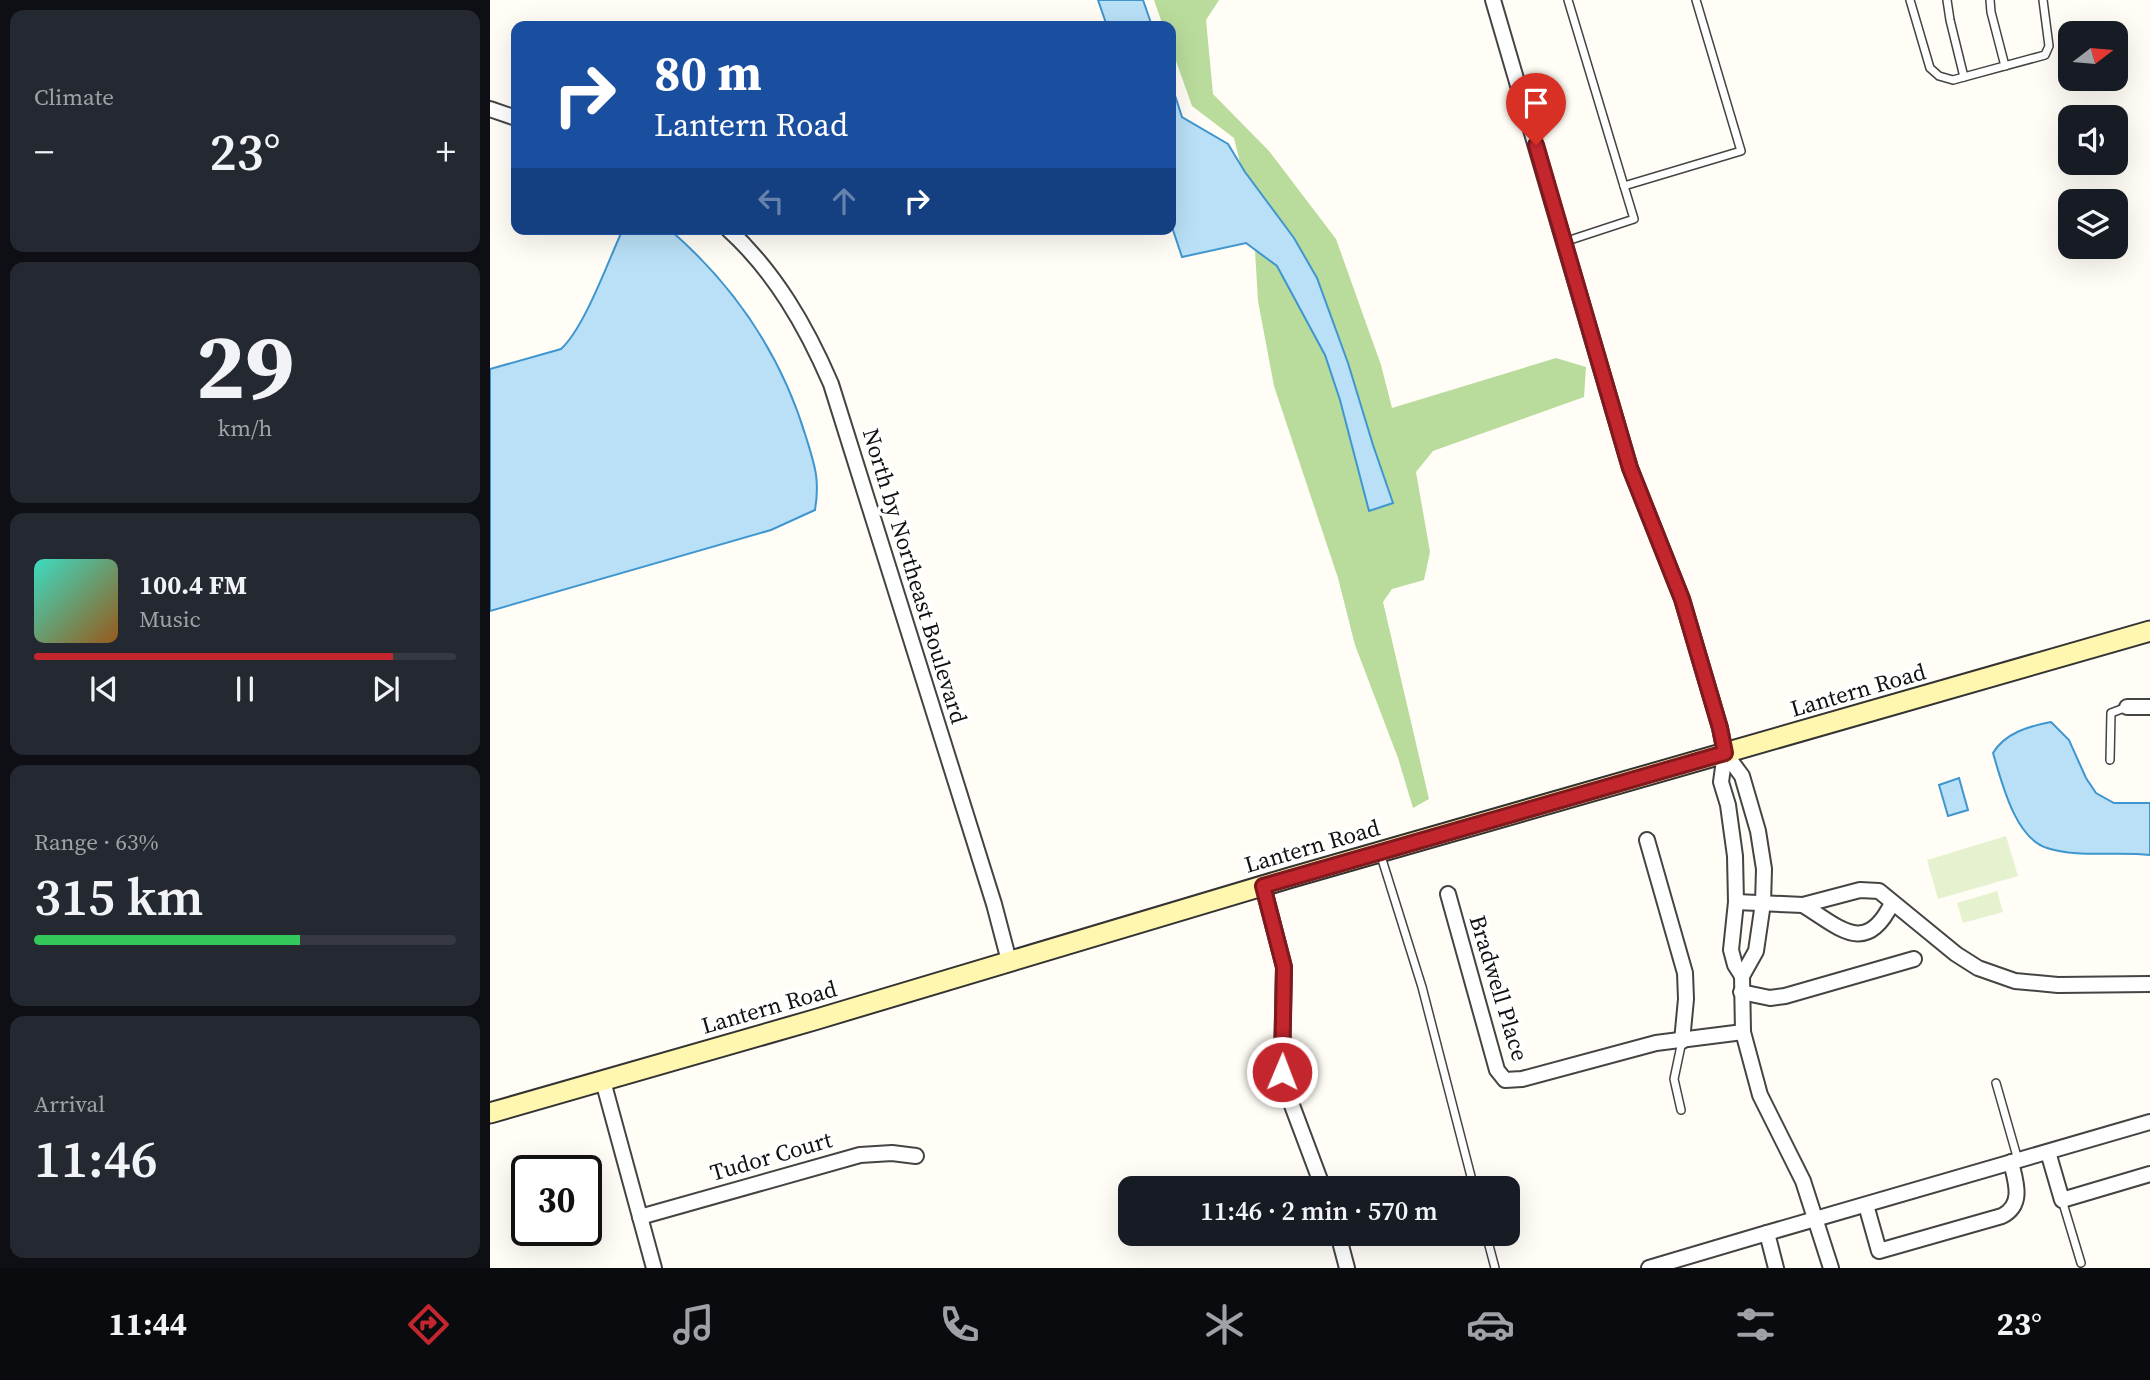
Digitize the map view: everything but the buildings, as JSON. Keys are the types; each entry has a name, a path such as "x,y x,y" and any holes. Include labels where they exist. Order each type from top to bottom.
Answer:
{"street":[{"path":"1493,0 1630,468 1682,599 1720,728 1725,753 1721,782 1734,843 1736,902 1731,950 1735,965 1742,976"},
{"path":"490,109 511,116"},
{"name":"North by Northeast Boulevard","path":"734,235 781,289 806,330 831,384 994,904 1009,961"},
{"name":"Lantern Road","path":"490,1113 1379,852 2150,631"},
{"path":"2127,707 2150,707"},
{"path":"1725,753 1742,776 1758,831 1764,869 1763,903 1756,951 1742,976 1743,1032 1760,1095 1800,1172 1831,1268"},
{"path":"1647,839 1685,973 1686,999 1682,1041"},
{"path":"1263,886 1284,967 1284,1084 1318,1176"},
{"path":"1736,902 1803,905 1869,890 1879,891 1956,954 1978,968 2015,981 2058,985 2150,984"},
{"name":"Bradwell Place","path":"1448,894 1497,1070 1505,1080 1522,1079 1656,1043 1743,1032"},
{"path":"1803,905 1850,934 1866,933 1886,916 1892,903"},
{"path":"1741,992 1770,998 1784,996 1914,959"},
{"path":"603,1081 654,1268"},
{"path":"1649,1268 2150,1122"},
{"path":"2048,1152 2062,1200 2150,1174"},
{"name":"Tudor Court","path":"640,1217 860,1155 892,1153 916,1156"},
{"path":"1866,1205 1879,1251 1990,1219 2009,1212 2016,1202 2015,1161"},
{"path":"1767,1233 1776,1268"},
{"path":"1341,1246 1347,1268"}],"lane":[{"path":"1564,242 1634,219 1568,0"},
{"path":"1624,186 1741,151 1696,0"},
{"path":"1910,0 1930,68 1939,76 1953,80 2045,55 2049,46 2043,0"},
{"path":"1947,0 1964,77"},
{"path":"1990,0 2005,66"},
{"path":"2110,760 2111,713 2127,707"},
{"path":"1379,852 1422,987 1471,1176"},
{"path":"1681,1110 1674,1079 1682,1041"},
{"path":"1996,1083 2015,1161"},
{"path":"2062,1200 2081,1263"},
{"path":"1489,1246 1494,1268"}],"green space":[{"path":"1154,0 1219,0 1206,20 1213,94 1269,151 1336,239 1381,365 1392,408 1556,358 1586,367 1584,397 1433,451 1416,472 1430,552 1424,580 1392,589 1383,602 1429,799 1413,808 1398,758 1355,645 1338,578 1274,386 1258,301 1253,217 1234,138 1192,106 1176,61 1176,21 1161,21"},
{"path":"2006,836 2018,876 1938,899 1927,860"},
{"path":"1997,891 2003,912 1963,923 1957,903"}],"water":[{"path":"1098,0 1143,0 1150,21 1105,21"},
{"path":"1176,98 1182,117 1228,144 1245,172 1294,238 1317,278 1348,363 1393,503 1369,511 1340,400 1325,355 1277,266 1246,243 1182,257 1175,235"},
{"path":"620,235 676,235 693,251 735,298 753,323 783,378 812,456 817,490 815,510 771,530 490,611 490,369 561,349 579,325"},
{"path":"2051,722 2069,740 2086,778 2096,793 2114,803 2150,803 2150,855 2058,851 2036,842 2026,833 2011,808 1993,753 2011,735"},
{"path":"1959,778 1968,810 1948,816 1939,785"}],"route":[{"path":"1282,1072 1284,967 1263,886 1725,753 1682,599 1630,468 1536,145"}]}
